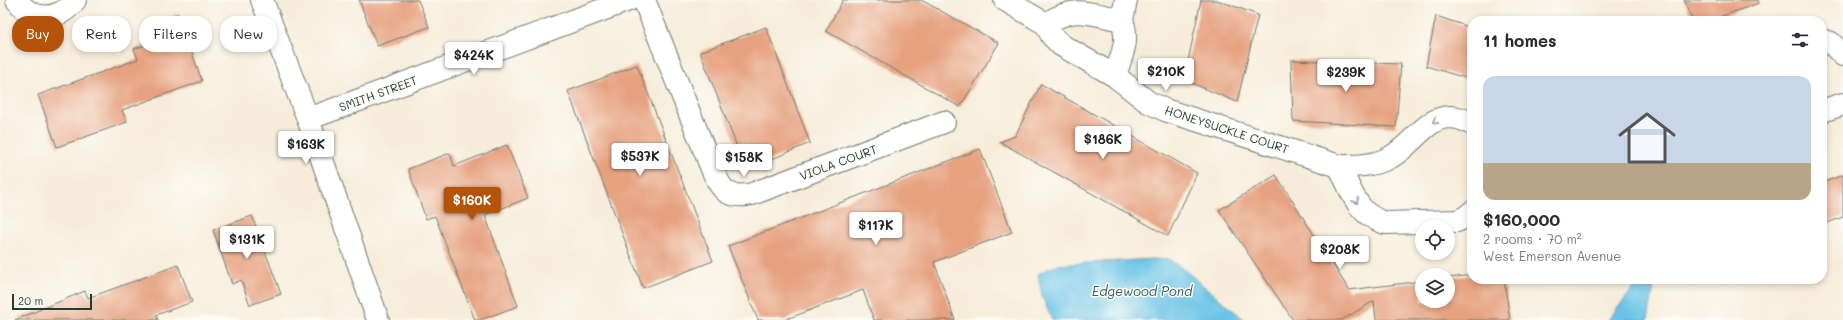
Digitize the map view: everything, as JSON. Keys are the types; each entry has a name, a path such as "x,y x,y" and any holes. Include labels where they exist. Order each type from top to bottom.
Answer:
{"street":[{"path":"17,0 22,7 30,13 49,17 65,11 75,0"},
{"path":"262,0 308,119 378,320"},
{"name":"SMITH STREET","path":"308,119 629,0"},
{"name":"VIOLA COURT","path":"644,0 718,184 732,196 752,194 944,122"},
{"name":"HONEYSUCKLE COURT","path":"1005,0 1046,24 1052,36 1061,45 1115,76 1148,102 1165,110 1339,166 1368,165 1390,157 1399,152 1423,129 1447,116 1467,122"},
{"path":"1046,24 1056,17 1074,11 1124,10 1126,40 1115,76"},
{"path":"1827,42 1831,43 1843,55"},
{"path":"1827,109 1843,104"},
{"path":"1339,166 1360,208 1368,216 1375,220 1385,223 1457,221 1467,216"}],"water":[{"name":"Edgewood Pond","path":"1153,259 1170,260 1187,272 1245,320 1052,320 1042,296 1038,274 1056,265"},
{"path":"1637,284 1654,284 1648,320 1608,320"}],"building":[{"path":"359,0 418,0 429,27 377,46"},
{"path":"843,0 921,0 999,43 960,107 826,31"},
{"path":"1201,0 1217,0 1258,15 1237,102 1184,80"},
{"path":"1684,0 1758,0 1759,3 1722,16 1691,16"},
{"path":"1436,16 1467,26 1467,78 1426,66"},
{"path":"766,27 810,143 746,170 700,52"},
{"path":"139,47 139,52 192,52 202,81 122,110 127,122 57,147 38,95 138,59 134,49"},
{"path":"1291,60 1401,64 1396,127 1293,121"},
{"path":"637,65 713,261 643,288 568,91"},
{"path":"1041,84 1197,173 1168,236 1000,142 1015,136"},
{"path":"507,145 528,198 485,215 518,306 480,320 475,320 435,216 426,219 408,169 450,153 454,166"},
{"path":"980,149 1012,232 934,262 955,320 874,320 863,290 784,320 758,320 728,246"},
{"path":"1276,175 1349,290 1415,282 1415,308 1455,308 1455,277 1467,276 1467,284 1505,284 1510,320 1376,320 1374,301 1342,320 1293,320 1219,210"},
{"path":"1843,175 1843,217 1827,223 1827,181"},
{"path":"252,216 281,294 250,305 241,280 232,284 213,230"},
{"path":"178,265 192,302 156,315 158,320 15,320 85,291 88,298"}]}
